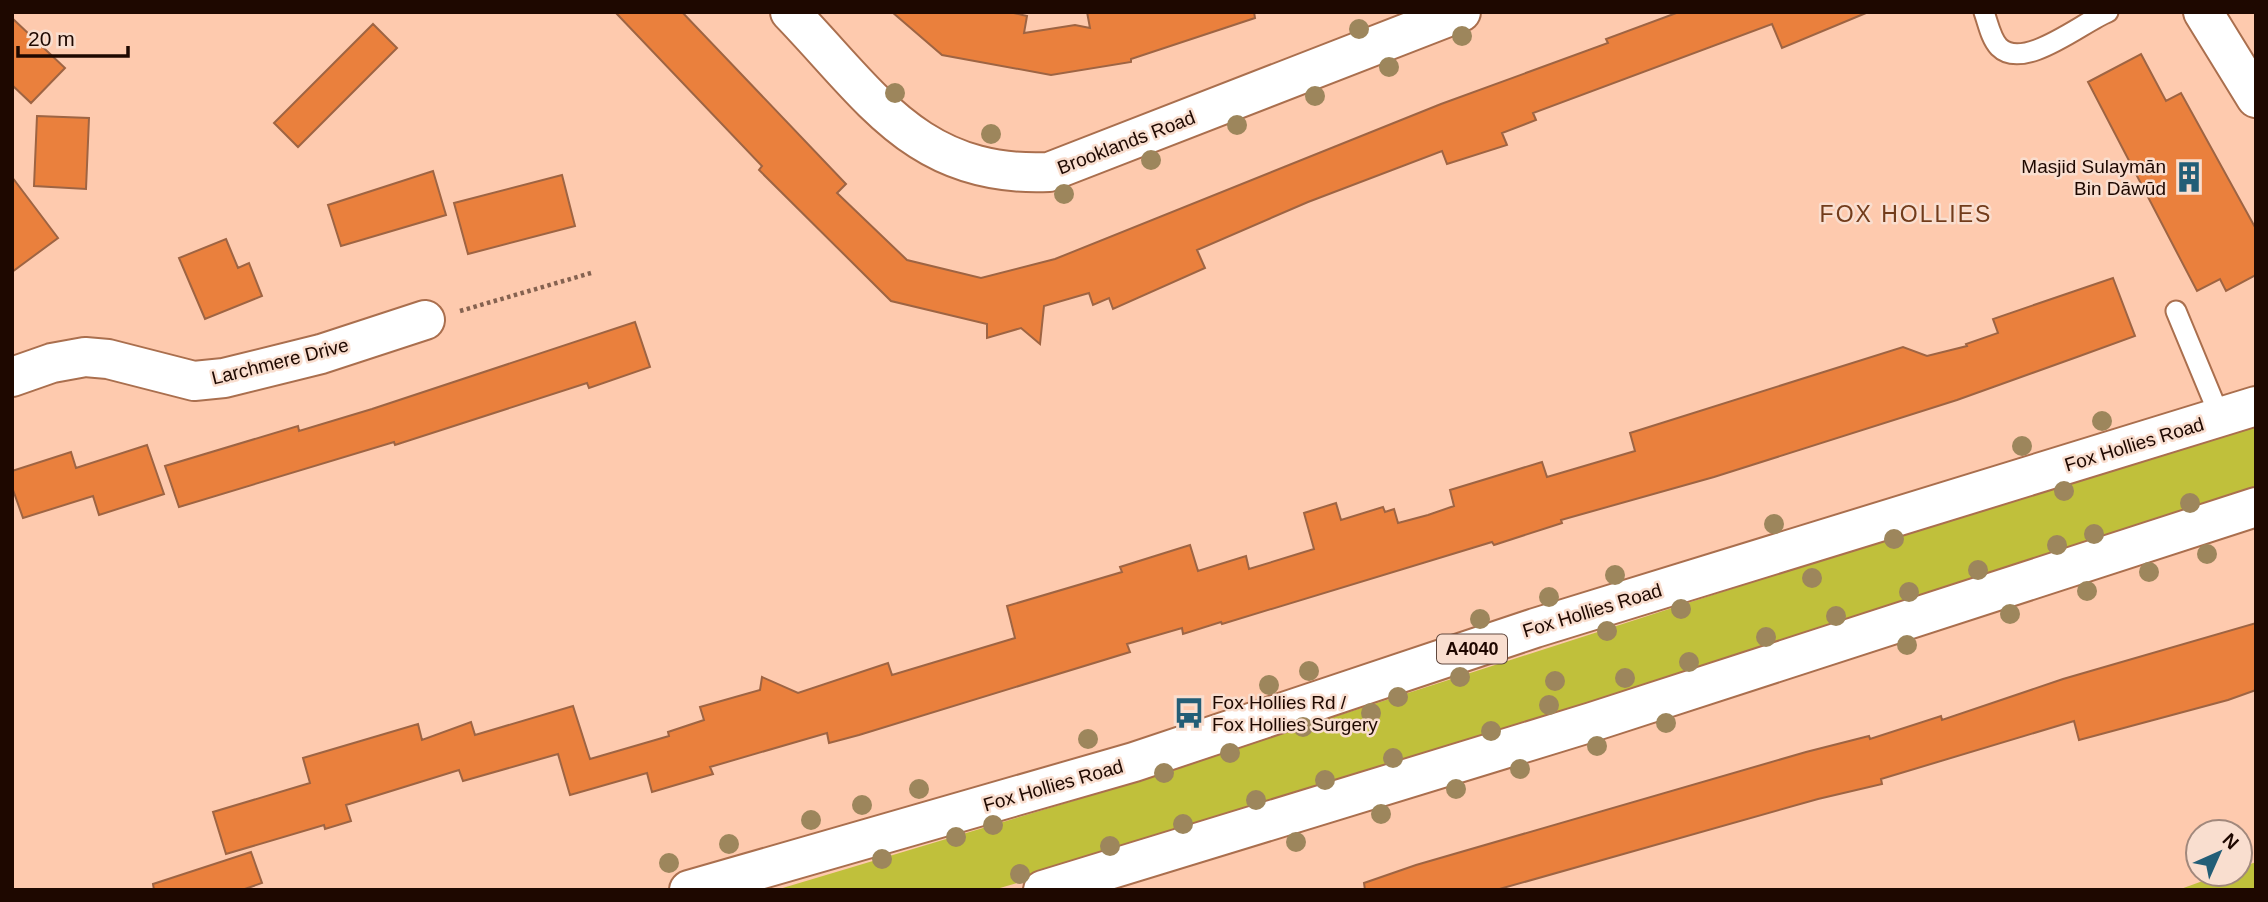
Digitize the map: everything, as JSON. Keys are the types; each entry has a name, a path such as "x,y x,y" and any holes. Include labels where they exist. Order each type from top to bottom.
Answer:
{"main road":[{"name":"Brooklands Road","path":"790,12 906,133 945,156 984,169 1017,174 1049,172 1461,12"},
{"path":"2203,12 2256,98"},
{"name":"Larchmere Drive","path":"12,377 52,363 85,357 108,359 194,381 224,378 321,354 425,320"},
{"name":"Fox Hollies Road","path":"689,890 1134,762 1535,628 2256,406"},
{"path":"1043,890 1592,722 2256,507"}],"lane":[{"path":"1984,12 1997,45 2003,51 2018,55 2059,41 2099,14"},
{"path":"2176,311 2220,417"}],"path":[{"path":"425,320 591,273"}],"shaded area":[{"path":"2256,427 2256,488 1098,860 993,890 776,890 1076,800 1790,570"},
{"path":"2256,862 2256,890 2178,890 2254,888"}],"building":[{"path":"615,12 682,12 846,184 837,193 907,260 981,278 1055,259 1441,104 1608,43 1606,39 1679,12 1866,13 1782,48 1772,24 1533,113 1536,120 1502,133 1507,145 1447,164 1442,151 1308,202 1197,250 1205,268 1113,309 1109,298 1093,305 1089,293 1044,306 1040,344 1021,328 987,338 987,324 891,301 759,170 762,166"},
{"path":"892,12 1009,12 1027,16 1024,33 1075,25 1090,28 1087,12 1254,12 1255,18 1131,59 1131,62 1051,75 942,55"},
{"path":"12,18 65,68 31,103 12,85"},
{"path":"373,24 397,48 298,147 274,123"},
{"name":"Masjid Sulaymān Bin Dāwūd","path":"2141,54 2166,101 2181,93 2256,229 2256,275 2226,291 2220,279 2197,291 2088,82"},
{"path":"37,116 89,118 86,189 34,186"},
{"path":"433,171 446,215 341,246 328,205"},
{"path":"562,175 575,226 468,254 454,203"},
{"path":"12,177 58,238 12,272"},
{"path":"226,239 238,268 249,263 262,296 205,319 179,258"},
{"path":"2113,278 2135,336 1957,400 1714,477 1561,520 1562,523 1494,545 1492,542 1222,624 1221,622 1183,634 1182,628 1127,644 1130,652 859,735 829,743 827,733 710,767 713,774 652,792 647,773 570,795 558,754 463,781 459,770 346,805 351,821 325,829 324,825 226,854 213,812 310,783 303,758 418,724 422,740 471,722 475,735 573,706 590,759 669,736 668,732 704,720 700,707 760,690 762,677 798,693 888,663 892,675 1015,638 1007,606 1122,572 1120,567 1190,545 1198,571 1246,556 1249,569 1314,549 1304,513 1336,503 1341,520 1383,507 1385,512 1394,509 1398,523 1428,515 1454,506 1450,490 1542,462 1547,477 1635,451 1630,433 1903,347 1927,356 1967,346 1966,344 1998,333 1993,319"},
{"path":"635,322 650,367 589,388 587,383 395,445 394,442 179,507 165,466 298,426 299,431 372,409"},
{"path":"147,445 164,494 99,515 93,496 23,518 12,487 12,471 71,452 76,468"},
{"path":"2256,623 2256,690 2228,700 2079,740 2074,721 1881,779 1882,784 1818,799 1496,890 1365,890 1364,883 1416,865 1806,752 1869,736 1870,739 1941,716 1942,720 2063,679"},
{"path":"251,852 262,883 242,890 154,890 153,884"}],"place":[{"name":"Masjid Sulaymān Bin Dāwūd","path":"2189,177"},
{"name":"Fox Hollies Rd / Fox Hollies Surgery","path":"1189,713"}],"district":[{"name":"FOX HOLLIES","path":"1906,214"}]}
